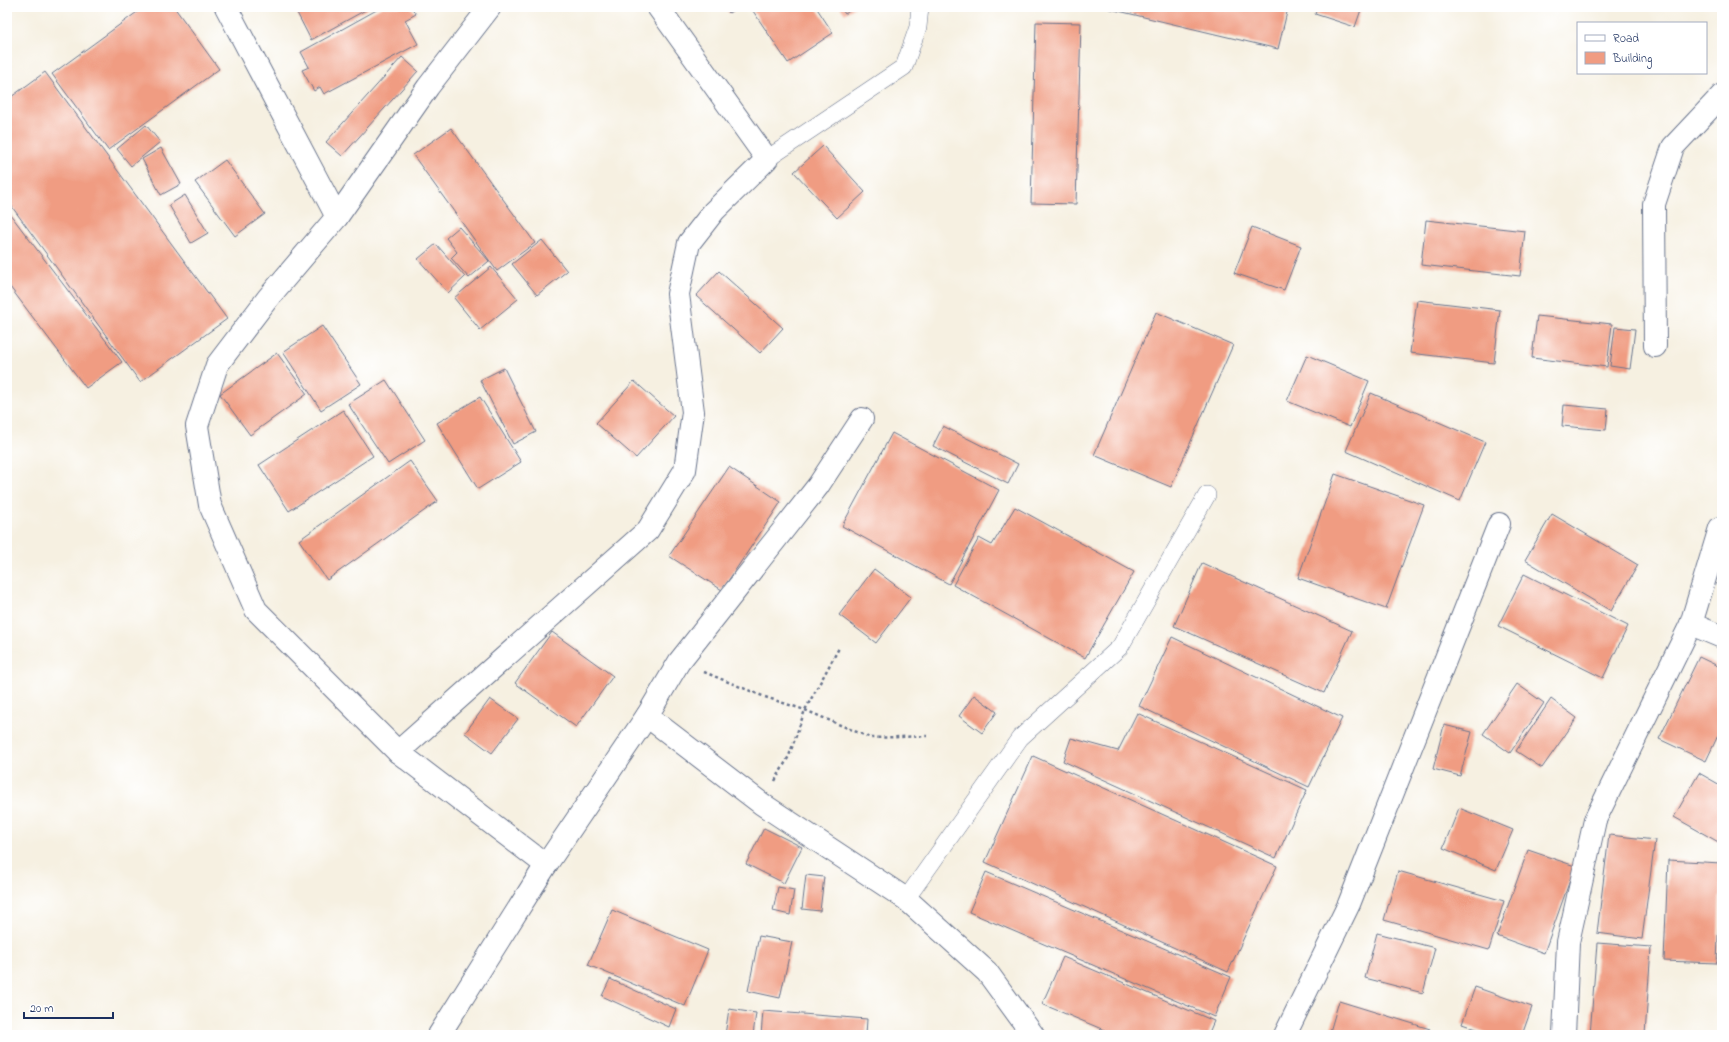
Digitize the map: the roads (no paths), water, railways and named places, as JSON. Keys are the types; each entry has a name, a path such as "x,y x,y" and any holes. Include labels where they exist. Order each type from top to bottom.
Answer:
{"street":[{"path":"226,7 338,217"},
{"path":"490,7 428,87 338,217 268,298 217,365 197,426 210,505 256,610 398,752 546,866"},
{"path":"398,752 648,530 684,470 692,412 678,294 689,242 714,211 767,160 658,7"},
{"path":"1655,346 1654,204 1673,147 1722,95"},
{"path":"439,1035 546,866 647,716 679,662 818,486 862,419"},
{"path":"1285,1035 1349,904 1499,524"},
{"path":"1564,1035 1568,942 1595,820 1690,624 1720,528"},
{"path":"1690,624 1722,637"},
{"path":"647,716 762,804 906,899 986,972 1033,1035"}],"lane":[{"path":"767,160 904,67 918,27 920,7"},
{"path":"906,899 1020,738 1120,647 1207,495"}]}
